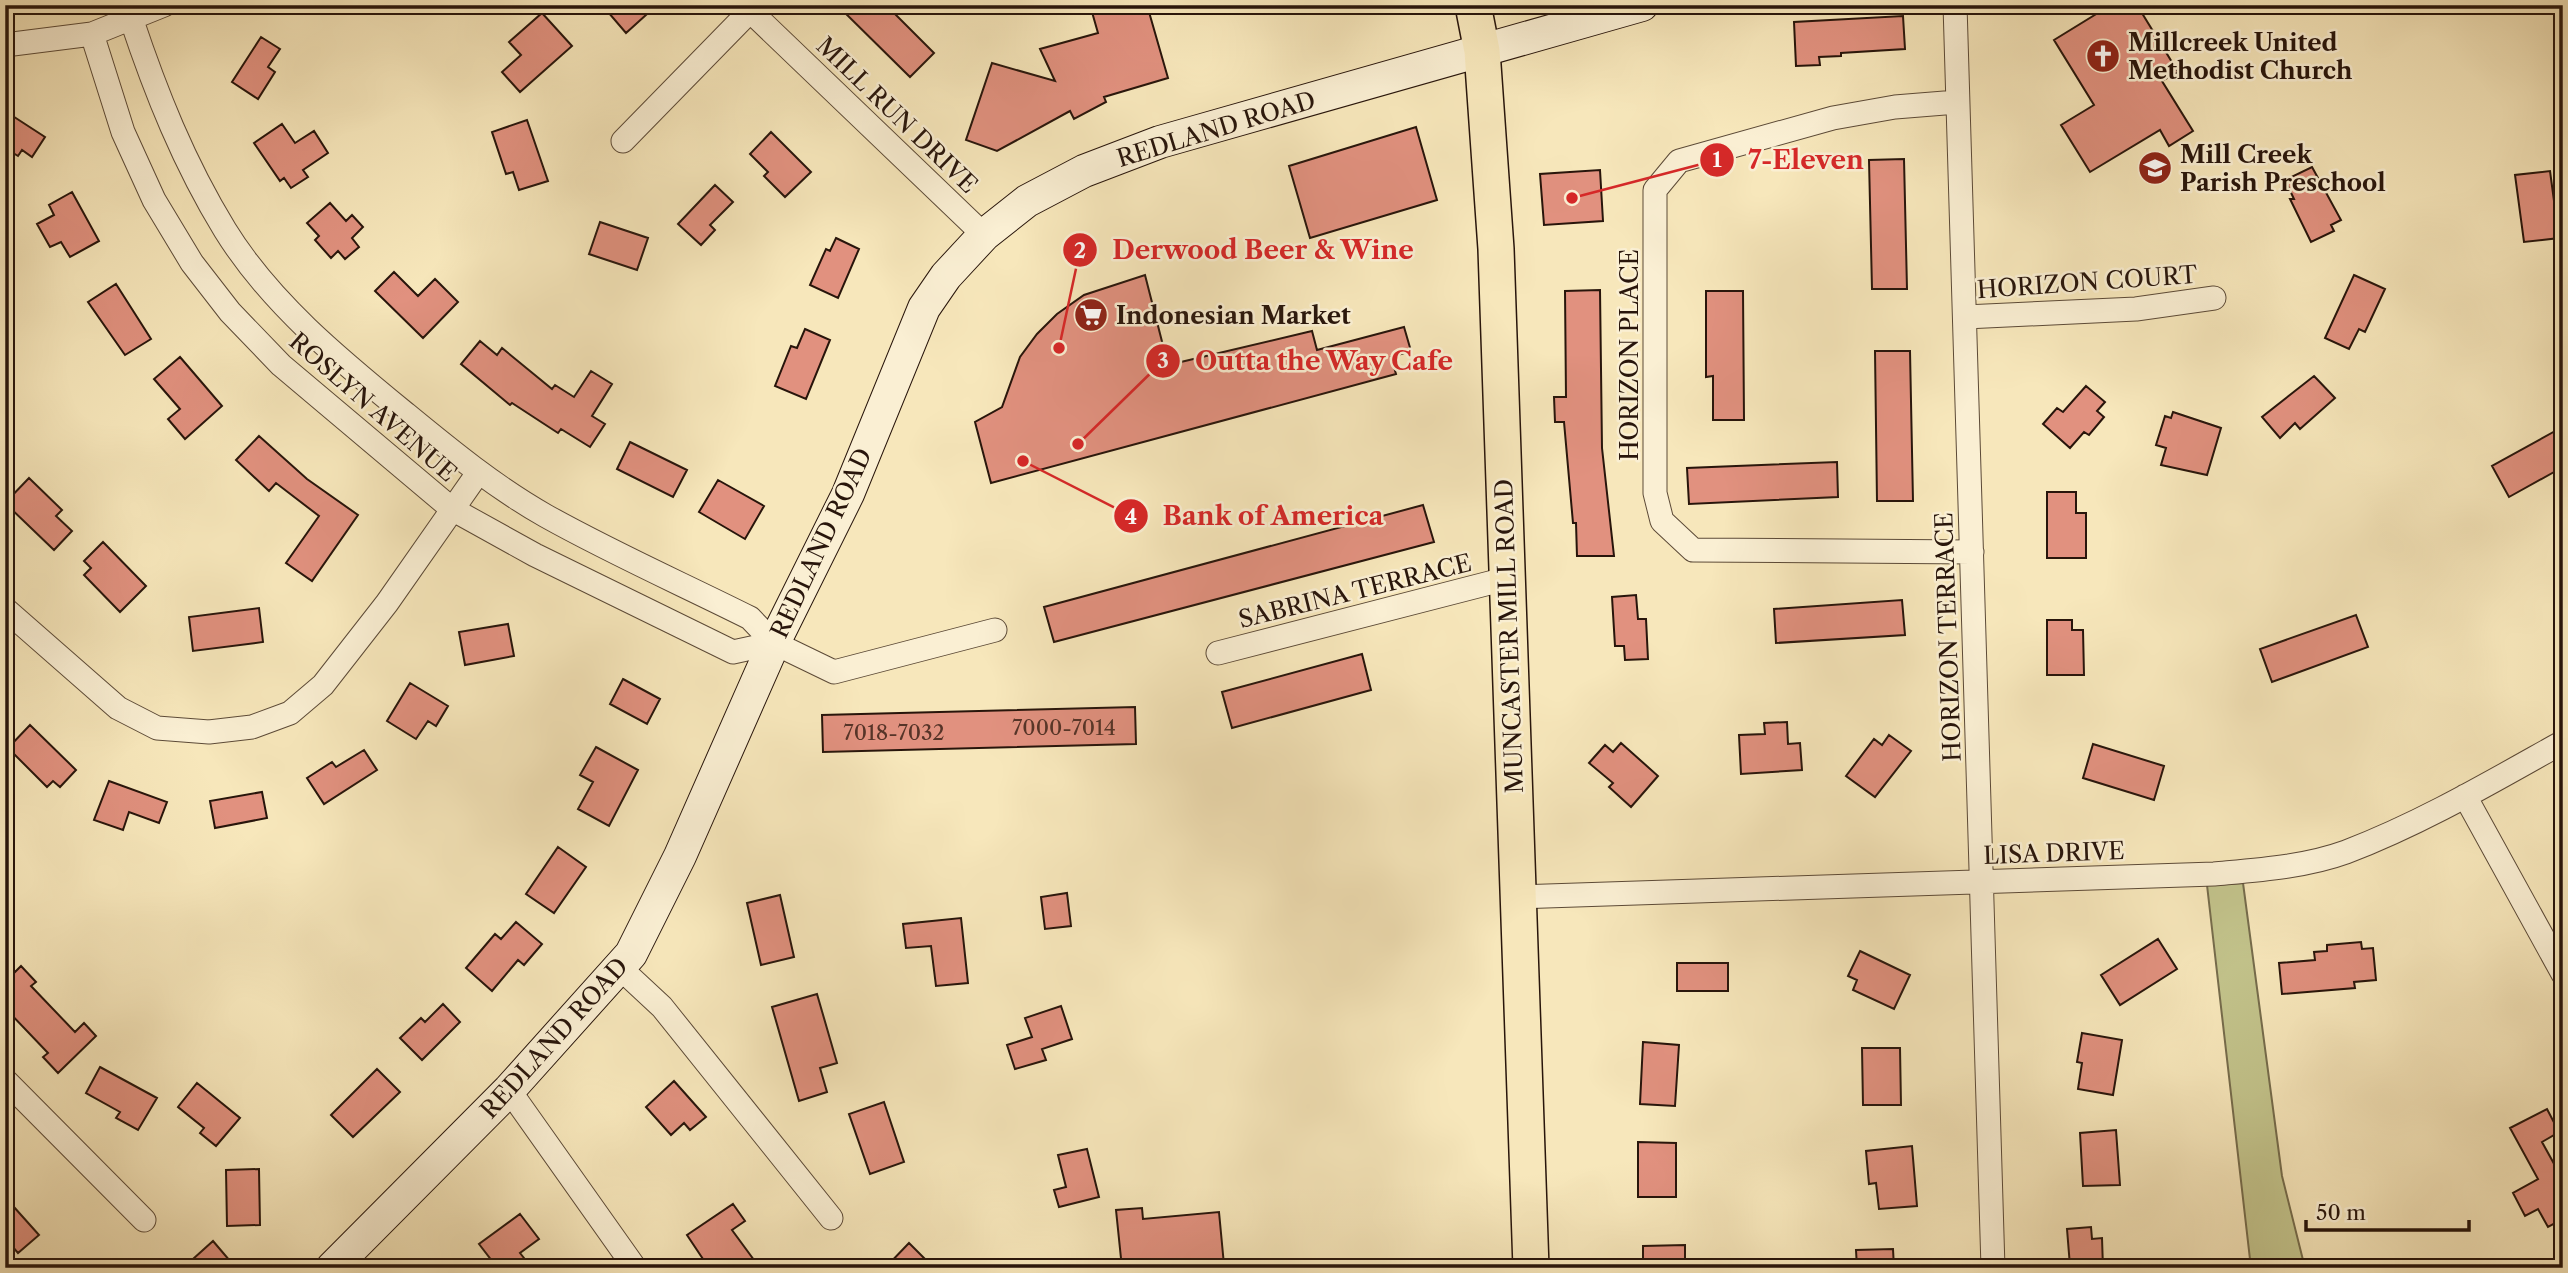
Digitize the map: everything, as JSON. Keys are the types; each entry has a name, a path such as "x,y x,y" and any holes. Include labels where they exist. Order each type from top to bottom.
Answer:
{"main road":[{"name":"MUNCASTER MILL ROAD","path":"1473,5 1482,51 1496,249 1505,579 1531,1268"},
{"name":"REDLAND ROAD","path":"332,1268 509,1090 631,954 680,856 774,643 848,494 925,308 946,276 984,234 1027,201 1084,171 1137,150 1239,117 1642,5"}],"street":[{"path":"5,45 92,34 164,5"},
{"name":"HORIZON TERRACE","path":"1955,5 1993,1268"},
{"path":"623,141 747,8"},
{"name":"MILL RUN DRIVE","path":"747,8 984,234"},
{"name":"ROSLYN AVENUE","path":"131,18 151,79 185,160 227,233 279,299 342,362 478,473 547,516 750,618 774,643 834,672 995,630"},
{"name":"ROSLYN AVENUE","path":"92,34 123,132 154,200 192,263 230,312 281,365 452,509 535,555 733,652 774,643"},
{"name":"HORIZON PLACE","path":"1957,102 1895,107 1833,118 1679,161 1655,190 1655,493 1662,521 1693,550 1972,552"},
{"name":"HORIZON COURT","path":"1965,317 2136,309 2214,299"},
{"path":"5,609 118,708 158,728 209,732 252,727 290,713 323,685 387,603 478,473"},
{"name":"SABRINA TERRACE","path":"1218,653 1505,579"},
{"name":"LISA DRIVE","path":"1519,897 2214,874 2274,868 2345,852 2465,796 2563,742"},
{"path":"2465,796 2563,974"},
{"path":"619,967 662,1007 831,1217"},
{"path":"5,1080 144,1220"},
{"path":"509,1090 635,1268"}],"green space":[{"path":"2243,883 2282,1176 2305,1268 2251,1268 2207,885"}],"building":[{"path":"602,5 657,5 626,33"},
{"path":"837,5 886,5 934,53 910,77"},
{"path":"1090,5 1147,5 1168,78 1104,97 1106,102 1074,119 1070,111 997,151 966,140 992,63 1055,81 1040,49 1098,33"},
{"path":"2111,5 2137,5 2178,72 2162,81 2193,131 2169,146 2160,130 2090,172 2061,125 2094,105 2054,40"},
{"path":"542,13 572,46 520,92 502,72 521,55 509,42"},
{"path":"1903,16 1905,49 1841,53 1841,56 1819,57 1820,65 1796,66 1794,22"},
{"path":"261,37 280,49 268,67 275,72 258,99 232,82"},
{"path":"5,111 45,137 32,157 22,150 18,156 5,148"},
{"path":"527,120 548,181 519,190 513,172 506,174 492,132"},
{"path":"282,124 295,143 314,131 328,153 303,170 308,177 291,188 284,178 280,181 254,143"},
{"path":"1416,127 1437,200 1310,238 1289,166"},
{"path":"771,132 811,172 785,197 764,176 768,172 750,154"},
{"path":"1904,159 1907,289 1872,289 1869,160"},
{"path":"2312,167 2341,220 2331,225 2334,231 2311,242 2290,199 2294,199 2285,180"},
{"path":"1600,170 1603,221 1544,225 1540,174"},
{"path":"2550,171 2559,238 2524,242 2515,175"},
{"path":"715,185 733,202 710,225 715,230 701,245 678,224"},
{"path":"72,192 99,241 70,257 61,242 50,247 37,224 54,215 49,205"},
{"path":"330,203 346,221 352,215 363,227 352,238 359,247 345,259 338,251 331,258 315,240 319,236 307,223"},
{"path":"600,222 648,238 637,270 589,254"},
{"path":"836,238 859,249 838,298 810,285 826,249 830,251"},
{"path":"394,272 418,296 435,279 458,302 423,338 375,291"},
{"path":"1145,275 1168,365 1312,331 1317,350 1404,327 1411,351 1391,357 1396,374 991,483 975,422 1002,407 1020,357 1037,334 1057,314 1084,295"},
{"path":"2354,275 2385,289 2365,332 2359,329 2349,349 2325,338"},
{"path":"116,284 151,339 125,355 88,302"},
{"path":"1600,290 1602,448 1614,556 1577,556 1576,523 1573,523 1564,422 1555,422 1554,397 1566,397 1565,291"},
{"path":"1706,291 1743,291 1744,420 1713,420 1713,376 1706,377"},
{"path":"805,329 830,340 806,399 775,386 791,346 797,348"},
{"path":"480,341 497,355 502,348 552,389 555,385 574,397 591,371 612,384 592,416 605,424 590,447 561,429 558,433 512,403 510,405 461,364"},
{"path":"1875,351 1910,351 1913,501 1877,501"},
{"path":"180,357 222,406 185,439 168,419 180,409 154,379"},
{"path":"2314,376 2335,398 2300,429 2295,423 2280,438 2262,417"},
{"path":"2086,386 2105,402 2097,411 2104,417 2089,435 2084,432 2070,448 2043,424 2057,408 2063,412"},
{"path":"2173,412 2221,428 2207,475 2161,465 2166,448 2156,445 2165,416 2171,418"},
{"path":"2557,430 2563,441 2563,467 2509,497 2492,466"},
{"path":"259,436 307,479 358,515 312,581 286,563 319,516 276,483 269,491 236,460"},
{"path":"630,442 687,470 673,497 617,469"},
{"path":"1837,462 1838,497 1689,504 1687,468"},
{"path":"29,478 62,510 56,516 72,531 54,550 5,503"},
{"path":"718,480 764,506 745,539 699,512"},
{"path":"2047,492 2076,492 2076,513 2086,513 2086,558 2047,558"},
{"path":"1423,505 1434,542 1054,642 1044,607"},
{"path":"103,542 146,586 120,612 84,575 91,568 84,561"},
{"path":"1636,595 1638,619 1646,619 1648,659 1625,660 1624,646 1615,646 1612,597"},
{"path":"1902,600 1905,635 1776,643 1774,609"},
{"path":"259,608 263,642 193,651 189,617"},
{"path":"2356,615 2368,647 2272,682 2260,649"},
{"path":"2047,620 2072,620 2072,630 2083,630 2084,675 2047,675"},
{"path":"508,624 514,656 465,665 459,632"},
{"path":"1362,654 1371,690 1232,728 1222,692"},
{"path":"623,679 660,699 647,724 610,704"},
{"path":"410,683 448,706 436,726 428,721 416,739 387,721"},
{"path":"1135,707 1136,744 823,752 822,715"},
{"path":"1787,722 1788,744 1800,743 1802,770 1741,774 1739,735 1765,734 1764,723"},
{"path":"30,725 76,770 60,787 53,781 47,787 8,748"},
{"path":"1889,735 1911,751 1875,797 1846,776 1874,739 1882,745"},
{"path":"1621,743 1658,776 1631,807 1609,787 1613,783 1589,763 1605,745 1613,752"},
{"path":"2093,744 2164,766 2154,800 2083,778"},
{"path":"596,747 638,770 609,826 578,809 593,782 580,775"},
{"path":"364,750 377,770 324,804 307,778 332,762 336,767"},
{"path":"109,781 167,802 159,823 129,812 123,830 94,820"},
{"path":"262,792 267,818 215,828 210,801"},
{"path":"558,847 586,867 554,913 526,894"},
{"path":"1067,893 1071,926 1045,929 1041,897"},
{"path":"780,895 794,957 761,965 747,903"},
{"path":"961,918 968,983 936,986 931,946 906,948 903,924"},
{"path":"516,922 542,944 524,965 518,960 492,991 466,968 495,934 501,939"},
{"path":"2158,939 2177,969 2120,1005 2101,975"},
{"path":"2361,942 2362,949 2373,948 2376,980 2354,982 2355,988 2282,994 2279,963 2315,960 2314,952 2327,951 2327,945"},
{"path":"1860,951 1910,975 1894,1009 1853,990 1857,980 1848,976"},
{"path":"5,962 15,972 21,966 36,982 31,986 75,1032 84,1023 96,1036 58,1073 43,1057 48,1053 5,1008"},
{"path":"1677,963 1728,963 1728,991 1677,991"},
{"path":"817,994 837,1063 820,1068 827,1092 799,1101 772,1007"},
{"path":"443,1004 460,1022 422,1060 400,1038 421,1018 425,1022"},
{"path":"1061,1006 1072,1039 1042,1049 1046,1060 1015,1069 1007,1045 1032,1037 1025,1018"},
{"path":"2082,1033 2122,1040 2113,1095 2078,1089 2082,1063 2077,1062"},
{"path":"1643,1042 1679,1045 1675,1106 1640,1104"},
{"path":"1862,1048 1900,1048 1901,1105 1863,1105"},
{"path":"100,1067 157,1098 138,1130 116,1118 120,1112 86,1093"},
{"path":"377,1069 400,1092 353,1137 331,1115"},
{"path":"674,1081 706,1117 690,1130 684,1123 671,1135 646,1107"},
{"path":"197,1083 240,1118 216,1146 200,1133 204,1128 178,1107"},
{"path":"884,1102 904,1162 870,1174 849,1114"},
{"path":"2547,1109 2559,1132 2542,1142 2563,1180 2563,1219 2548,1227 2538,1209 2525,1216 2513,1193 2538,1179 2510,1128"},
{"path":"2116,1130 2120,1185 2083,1186 2080,1133"},
{"path":"1638,1142 1676,1143 1676,1197 1638,1197"},
{"path":"1912,1146 1917,1206 1879,1209 1876,1183 1869,1184 1866,1151"},
{"path":"1087,1149 1099,1197 1059,1207 1054,1190 1066,1187 1058,1155"},
{"path":"259,1169 260,1225 227,1226 226,1170"},
{"path":"5,1197 39,1235 18,1253 5,1238"},
{"path":"733,1204 745,1221 732,1230 754,1260 743,1268 709,1268 687,1235"},
{"path":"1142,1208 1143,1219 1219,1212 1224,1265 1122,1268 1116,1210"},
{"path":"520,1214 539,1239 520,1253 524,1258 512,1268 504,1260 496,1266 479,1244"},
{"path":"2091,1227 2092,1239 2102,1238 2103,1268 2070,1266 2067,1229"},
{"path":"213,1241 236,1268 183,1268"},
{"path":"909,1243 934,1268 885,1268"},
{"path":"1685,1245 1685,1268 1643,1268 1643,1246"},
{"path":"1893,1249 1894,1268 1857,1268 1856,1250"}],"place":[{"name":"Millcreek United Methodist Church","path":"2103,56"},
{"name":"Mill Creek Parish Preschool","path":"2155,168"},
{"name":"7-Eleven","path":"1572,198"},
{"name":"Indonesian Market","path":"1091,315"},
{"name":"Derwood Beer & Wine","path":"1059,348"},
{"name":"Outta the Way Cafe","path":"1078,444"},
{"name":"Bank of America","path":"1023,461"}]}
